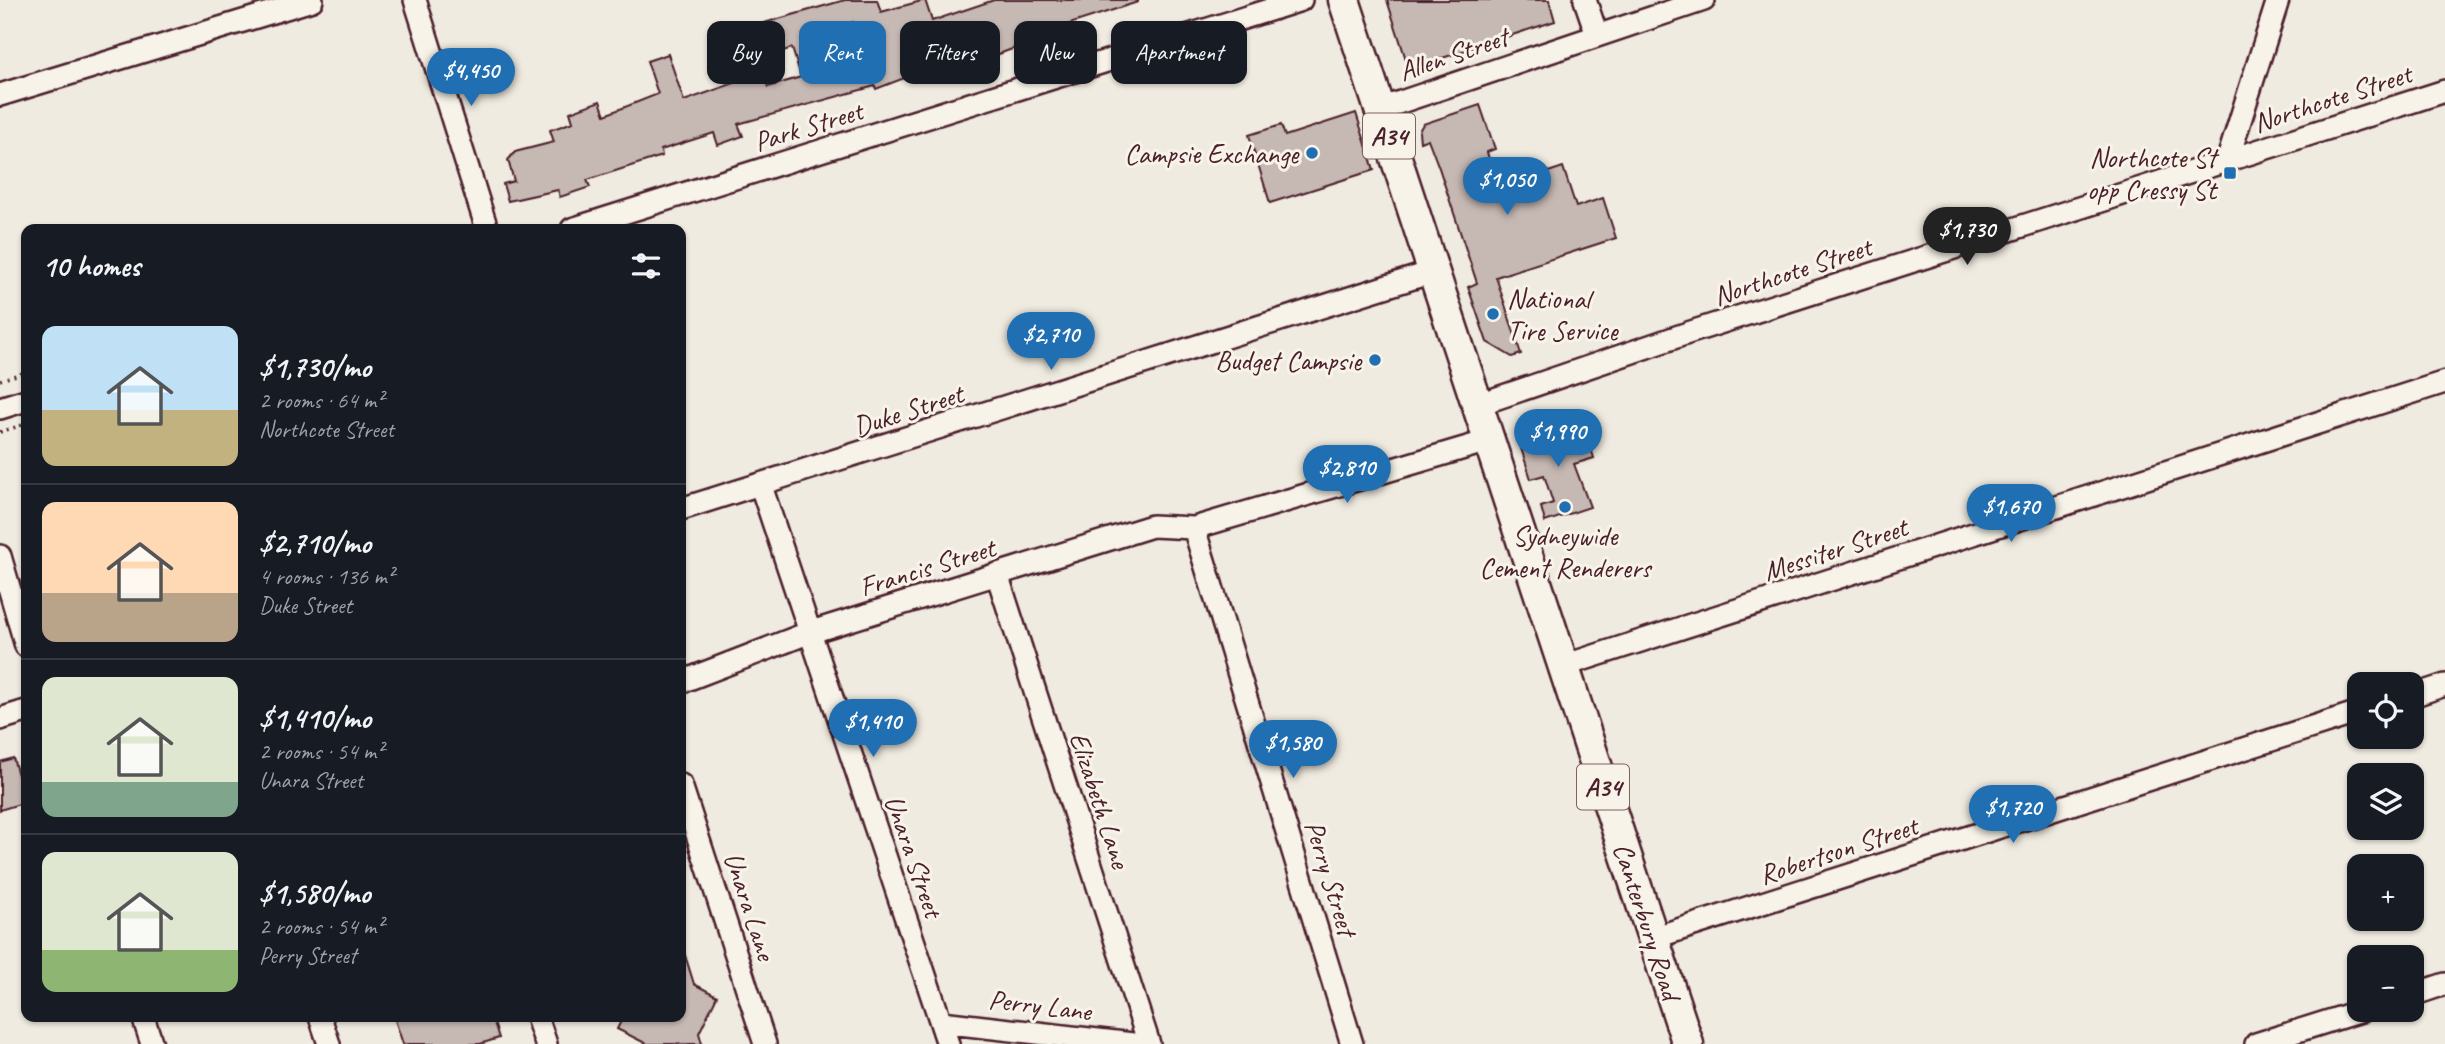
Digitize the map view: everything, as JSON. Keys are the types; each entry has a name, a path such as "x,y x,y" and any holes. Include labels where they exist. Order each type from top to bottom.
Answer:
{"highway":[{"name":"Canterbury Road","path":"1344,0 1688,1044"}],"street":[{"path":"0,95 312,0"},
{"path":"415,0 485,224"},
{"name":"Park Street","path":"588,224 1301,0"},
{"path":"1585,0 1597,36"},
{"name":"Allen Street","path":"1380,109 1703,0"},
{"path":"2227,162 2277,0"},
{"name":"Northcote Street","path":"1477,405 1688,333 2445,91"},
{"name":"Duke Street","path":"686,508 1432,272"},
{"name":"Messiter Street","path":"1563,666 2445,382"},
{"path":"0,408 21,402"},
{"name":"Francis Street","path":"686,680 808,634 1152,526 1194,528 1488,441"},
{"name":"Unara Street","path":"761,486 808,634 948,1044"},
{"name":"Perry Street","path":"1194,528 1352,1044"},
{"path":"0,556 21,629"},
{"name":"Elizabeth Lane","path":"997,574 1149,1044"},
{"path":"2424,691 2445,685"},
{"path":"0,719 21,713"},
{"name":"Robertson Street","path":"1653,938 2347,716"},
{"name":"Unara Lane","path":"686,800 765,1044"},
{"path":"2424,991 2445,984"},
{"path":"2256,1044 2347,1015"},
{"path":"145,1022 152,1044"},
{"path":"322,1022 329,1044"},
{"path":"539,1022 546,1044"},
{"name":"Perry Lane","path":"941,1022 1133,1044"}],"path":[{"path":"0,380 21,374"},
{"path":"0,432 21,426"}],"building":[{"path":"845,0 877,0 881,12 925,0 932,21 900,21 900,80 876,89 875,86 738,124 743,136 718,145 714,133 661,150 662,156 587,180 590,187 560,197 558,190 508,201 503,184 514,181 508,160 515,152 554,142 550,130 573,122 570,112 600,101 605,115 658,94 647,61 668,54 684,101 732,84 767,84 768,87 799,78 799,84 886,84 886,21 799,21 799,71 792,48 785,50 785,21 771,21"},
{"path":"994,0 1138,0 1079,21 1014,21 1014,48 1000,54 1000,21 932,21"},
{"path":"1387,0 1549,0 1555,21 1409,69"},
{"path":"1480,105 1495,149 1487,152 1498,189 1563,167 1576,207 1603,198 1616,238 1496,277 1521,354 1512,357 1487,342 1468,287 1477,283 1439,168 1428,139 1420,142 1419,131 1423,124"},
{"name":"Campsie Exchange","path":"1356,113 1374,170 1270,203 1249,135 1281,125 1285,136"},
{"path":"1551,428 1554,438 1585,429 1594,458 1574,464 1590,507 1545,522 1541,507 1553,503 1544,475 1531,479 1518,439"},
{"path":"13,758 21,785 21,804 0,810 0,762"},
{"path":"686,958 694,984 717,996 699,1033 702,1044 647,1044 617,1029 620,1022 686,1022"},
{"path":"396,1022 494,1022 499,1038 480,1044 403,1044"}],"place":[{"name":"Campsie Exchange","path":"1312,153"},
{"name":"Northcote St opp Cressy St","path":"2230,173"},
{"name":"National Tire Service","path":"1493,314"},
{"name":"Budget Campsie","path":"1375,360"},
{"name":"Sydneywide Cement Renderers","path":"1565,507"}]}
